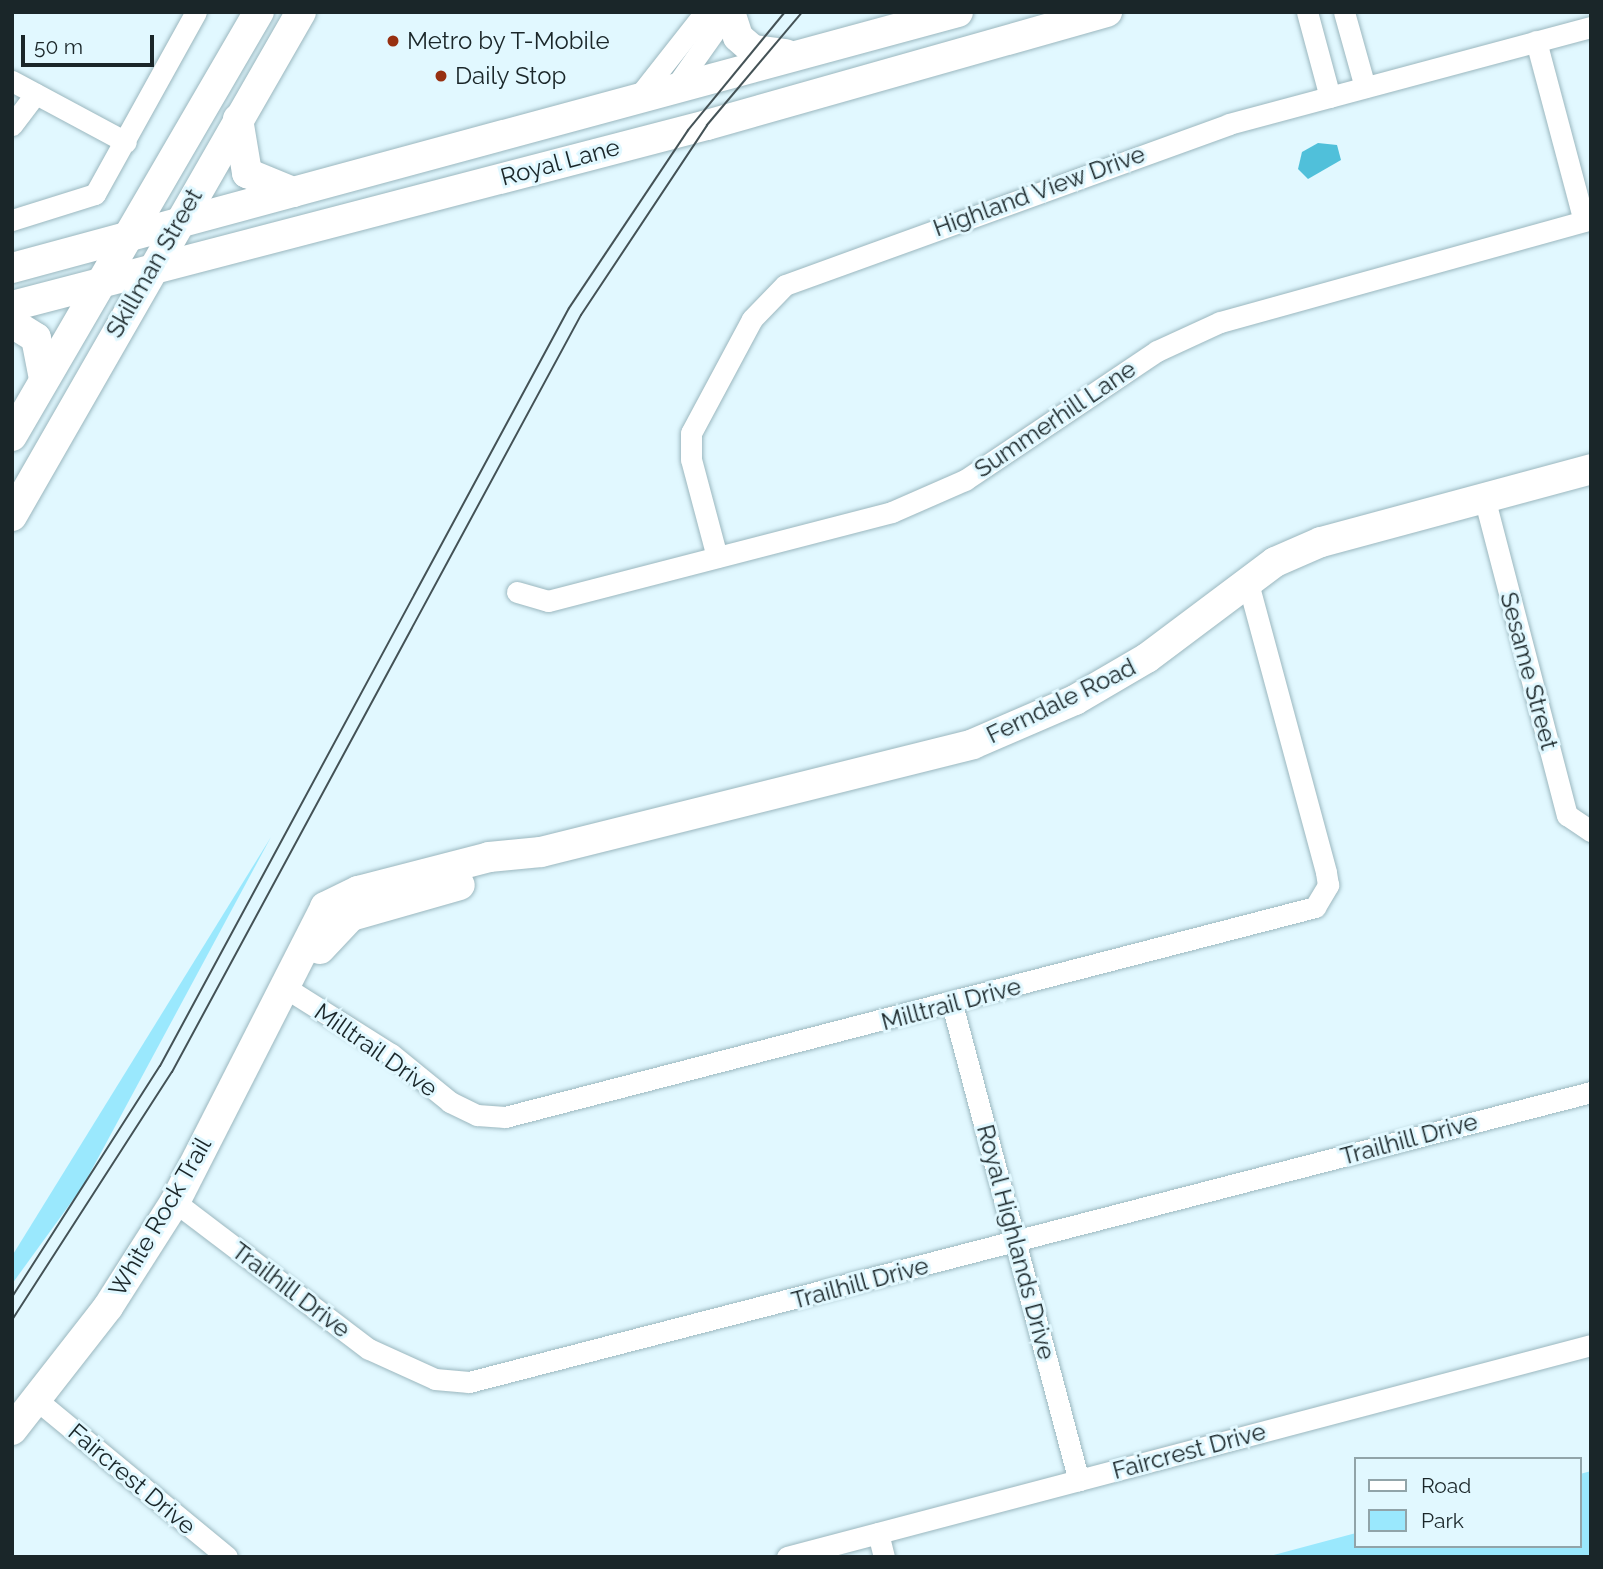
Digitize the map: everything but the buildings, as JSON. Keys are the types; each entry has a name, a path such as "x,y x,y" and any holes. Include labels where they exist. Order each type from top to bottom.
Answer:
{"main road":[{"name":"Skillman Street","path":"12,436 260,12"},
{"name":"Skillman Street","path":"12,516 148,270 301,12"},
{"path":"729,12 738,37 765,55 831,46"},
{"name":"Royal Lane","path":"12,268 958,12"},
{"name":"Royal Lane","path":"12,306 471,186 1107,12"},
{"path":"471,186 527,150 621,124 673,90"},
{"path":"238,119 247,173 293,192"},
{"path":"12,323 36,338 44,379"},
{"name":"Ferndale Road","path":"361,902 492,875 541,852 973,744 1075,700 1147,658 1247,580 1321,542 1591,469"},
{"name":"White Rock Trail","path":"12,1430 38,1401 175,1202 286,988 312,923 326,907 361,902"}],"street":[{"path":"12,220 94,194 126,142 196,12"},
{"path":"635,101 705,12"},
{"path":"673,90 729,12"},
{"path":"1307,12 1330,97"},
{"path":"1344,12 1365,88"},
{"name":"Highland View Drive","path":"717,557 691,459 691,433 752,319 785,285 1167,145 1330,97 1591,27"},
{"path":"1536,41 1587,220"},
{"path":"12,82 126,142"},
{"path":"12,125 35,94"},
{"name":"Summerhill Lane","path":"517,592 548,601 930,498 1157,351 1220,322 1587,220"},
{"name":"Sesame Street","path":"1484,497 1567,815 1591,831"},
{"name":"Milltrail Drive","path":"286,988 391,1054 450,1102 477,1115 505,1117 1302,912 1324,897 1326,872 1247,580"},
{"name":"Royal Highlands Drive","path":"952,1004 1079,1480"},
{"name":"Trailhill Drive","path":"175,1202 369,1349 435,1379 469,1382 1591,1091"},
{"name":"Faircrest Drive","path":"787,1557 1591,1345"},
{"name":"Faircrest Drive","path":"38,1401 227,1557"},
{"path":"878,1533 884,1557"}],"green space":[{"path":"271,837 83,1186 12,1284 12,1256"},
{"path":"1591,1471 1591,1557 1266,1557 1354,1534 1354,1548 1582,1548 1582,1473"}],"shaded area":[{"path":"1318,143 1337,145 1341,160 1308,179 1298,169 1302,152"}],"tram line":[{"path":"12,1297 160,1066 569,308 688,130 785,12"},
{"path":"12,1320 172,1072 581,315 707,125 802,12"}],"place":[{"name":"Metro by T-Mobile","path":"393,41"},
{"name":"Daily Stop","path":"441,76"}]}
